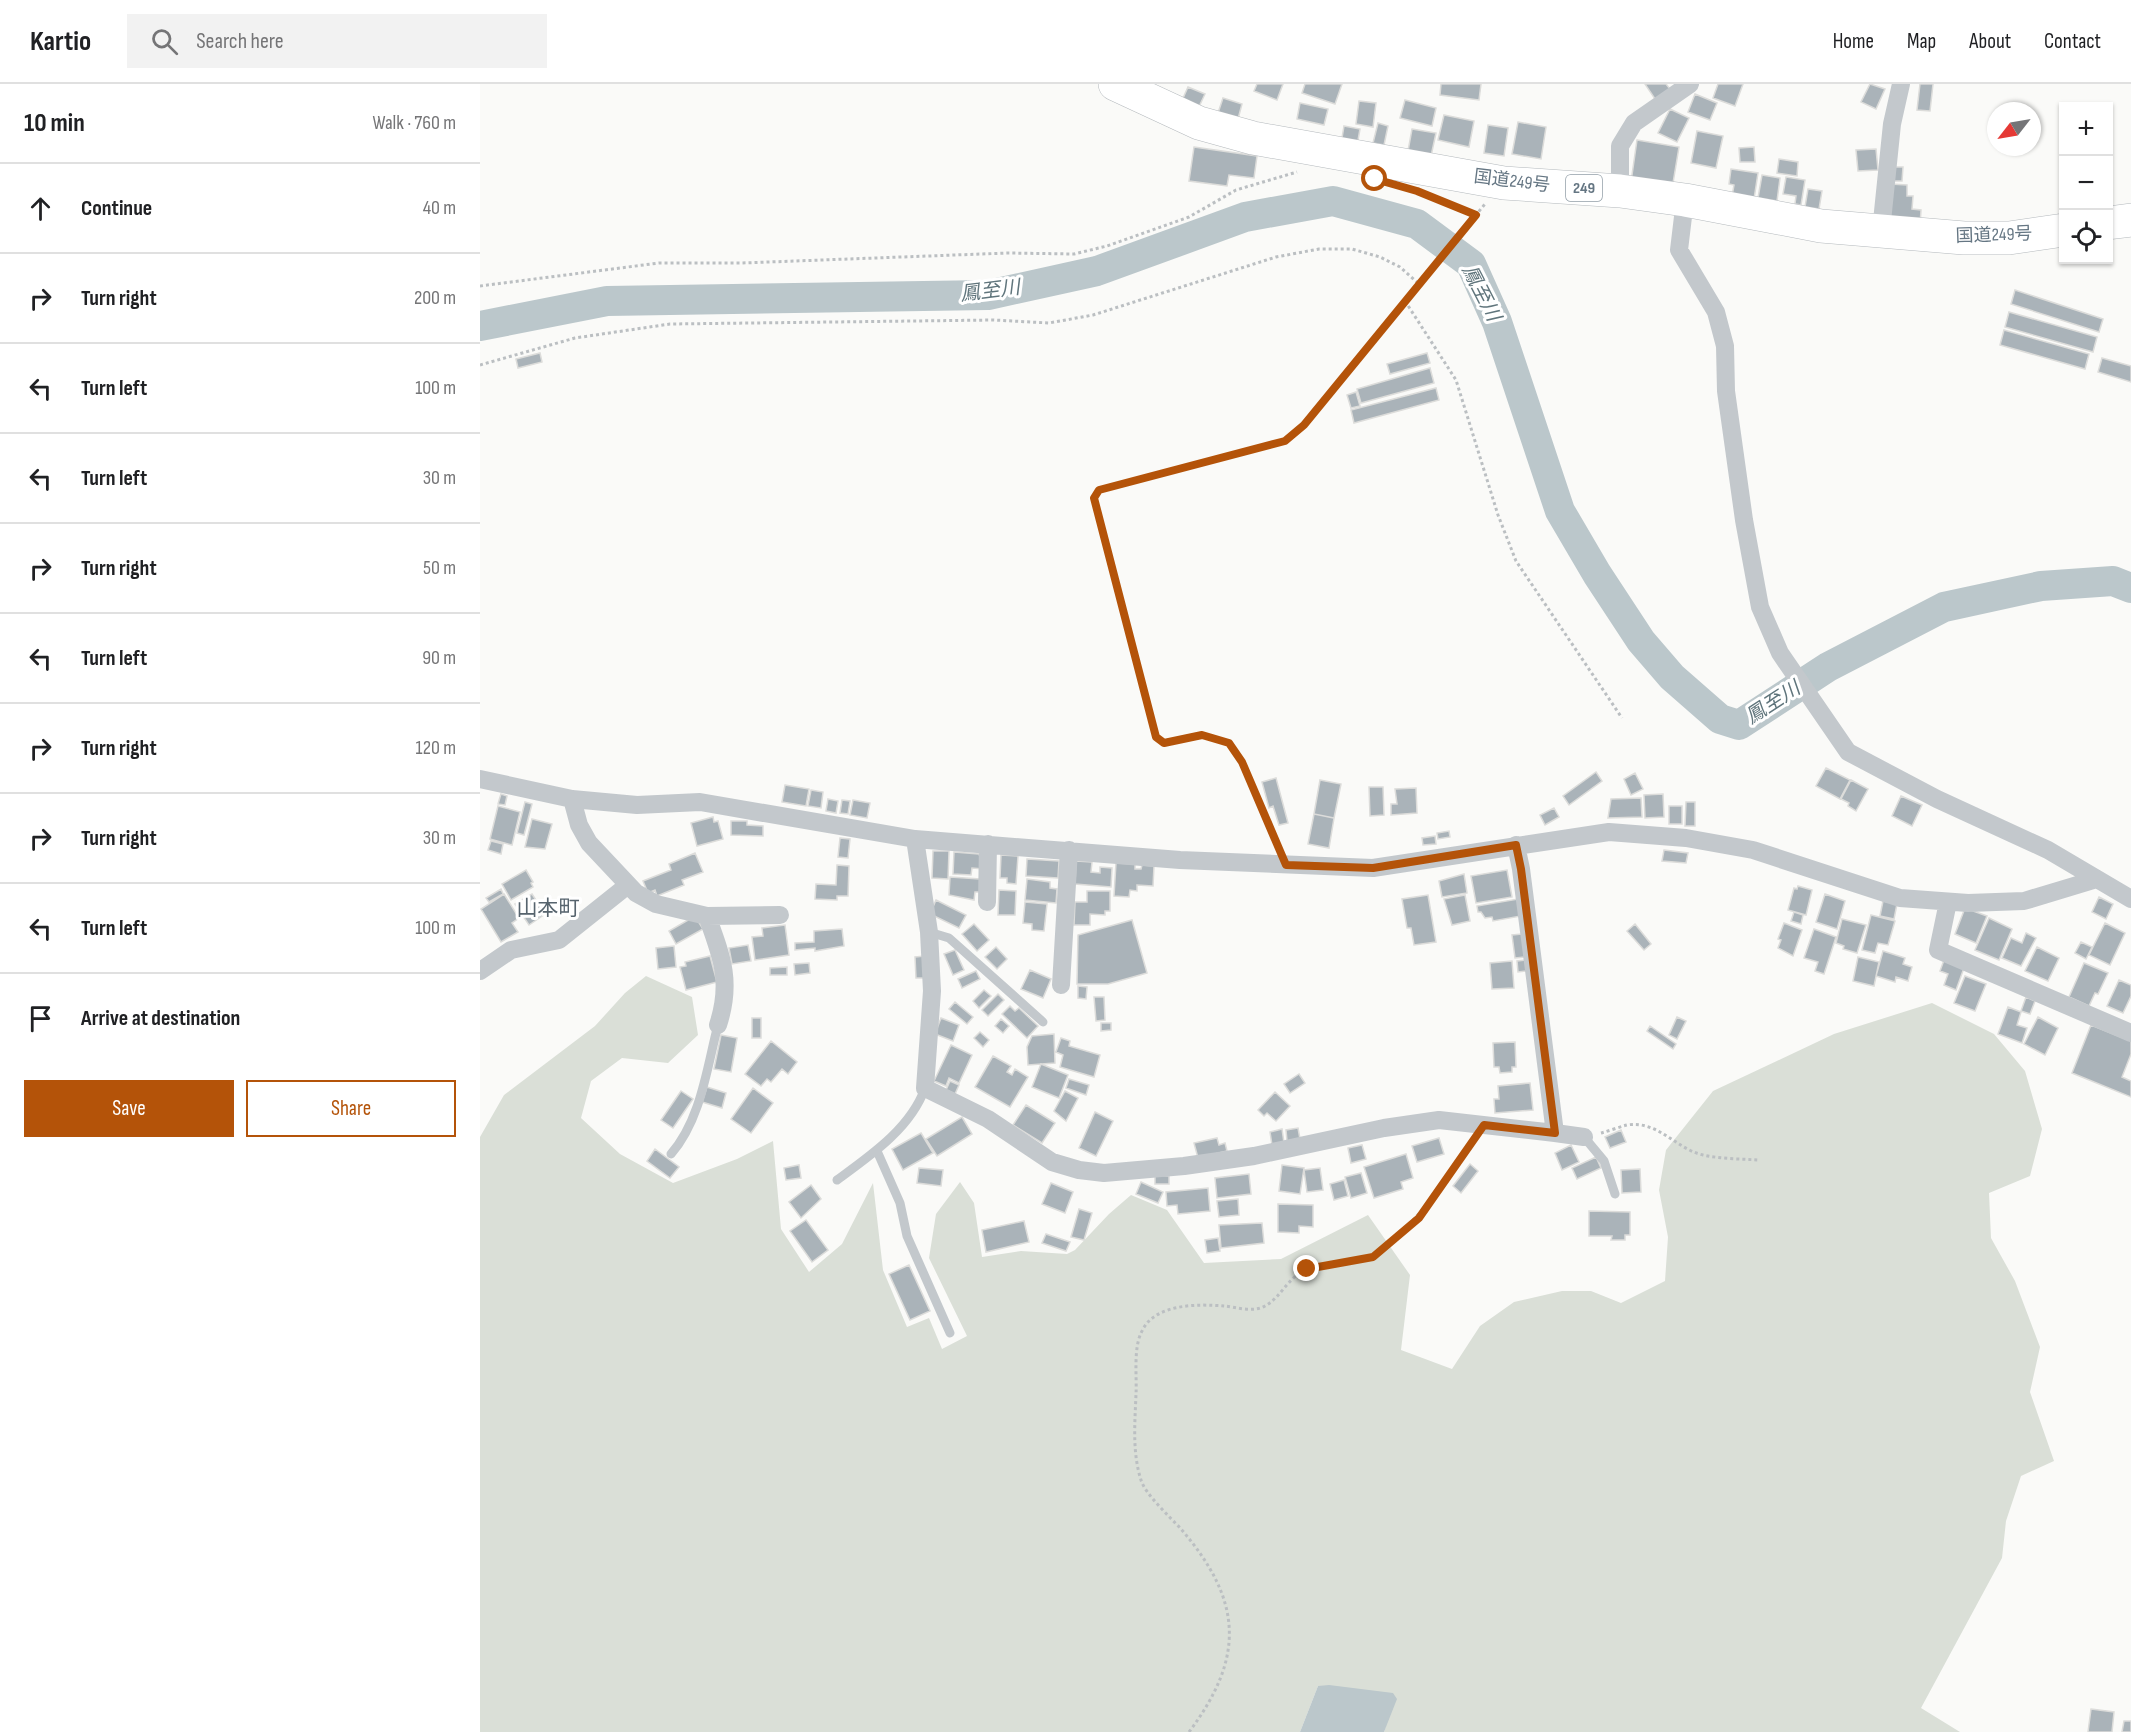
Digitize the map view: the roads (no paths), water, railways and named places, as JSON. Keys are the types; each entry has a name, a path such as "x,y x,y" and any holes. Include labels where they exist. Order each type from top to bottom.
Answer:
{"highway":[{"name":"国道249号","path":"1115,84 1199,123 1253,138 1504,183 1620,191 1685,200 1821,226 1964,238 2009,238 2059,231"},
{"path":"2113,222 2131,220"}],"street":[{"path":"1620,191 1620,146 1634,123 1690,84"},
{"path":"1881,231 1892,124 1901,84"},
{"path":"1685,200 1679,250 1716,312 1725,346 1728,402 1744,520 1758,596 1780,653 1823,719 1848,752 1938,799 2048,850 2131,899"},
{"path":"480,779 572,799 637,805 700,802 915,839 1286,865 1373,868 1609,832 1686,838 1753,850 1900,897 1948,902 2024,901 2097,879"},
{"path":"572,799 579,825 589,843 628,885 656,904 706,916 780,915"},
{"path":"915,839 929,932 932,991 925,1088 988,1119 1052,1162 1079,1170 1104,1173 1184,1166 1254,1156 1412,1123 1439,1120 1584,1137"},
{"path":"987,902 988,844"},
{"path":"1516,845 1555,1133"},
{"path":"1060,985 1069,850"},
{"path":"480,971 511,950 559,940 628,885"},
{"path":"1948,902 1938,950 2131,1034"},
{"path":"706,916 726,973 726,1002 718,1025"}],"lane":[{"path":"929,932 949,938 1043,1022"},
{"path":"671,1154 680,1144 697,1106 718,1025"},
{"path":"837,1180 877,1151 919,1106 925,1088"},
{"path":"1584,1137 1604,1161 1615,1194"},
{"path":"877,1151 900,1203 907,1236 950,1333"}],"waterway":[{"name":"鳳至川","path":"480,326 607,301 988,295 1097,271 1245,217 1333,201 1417,224 1471,264 1497,322 1560,511 1597,574 1641,641 1672,677 1720,719 1739,725 1828,667 1944,607 2041,586 2113,581 2131,588"}],"district":[{"name":"山本町","path":"548,908"}]}
